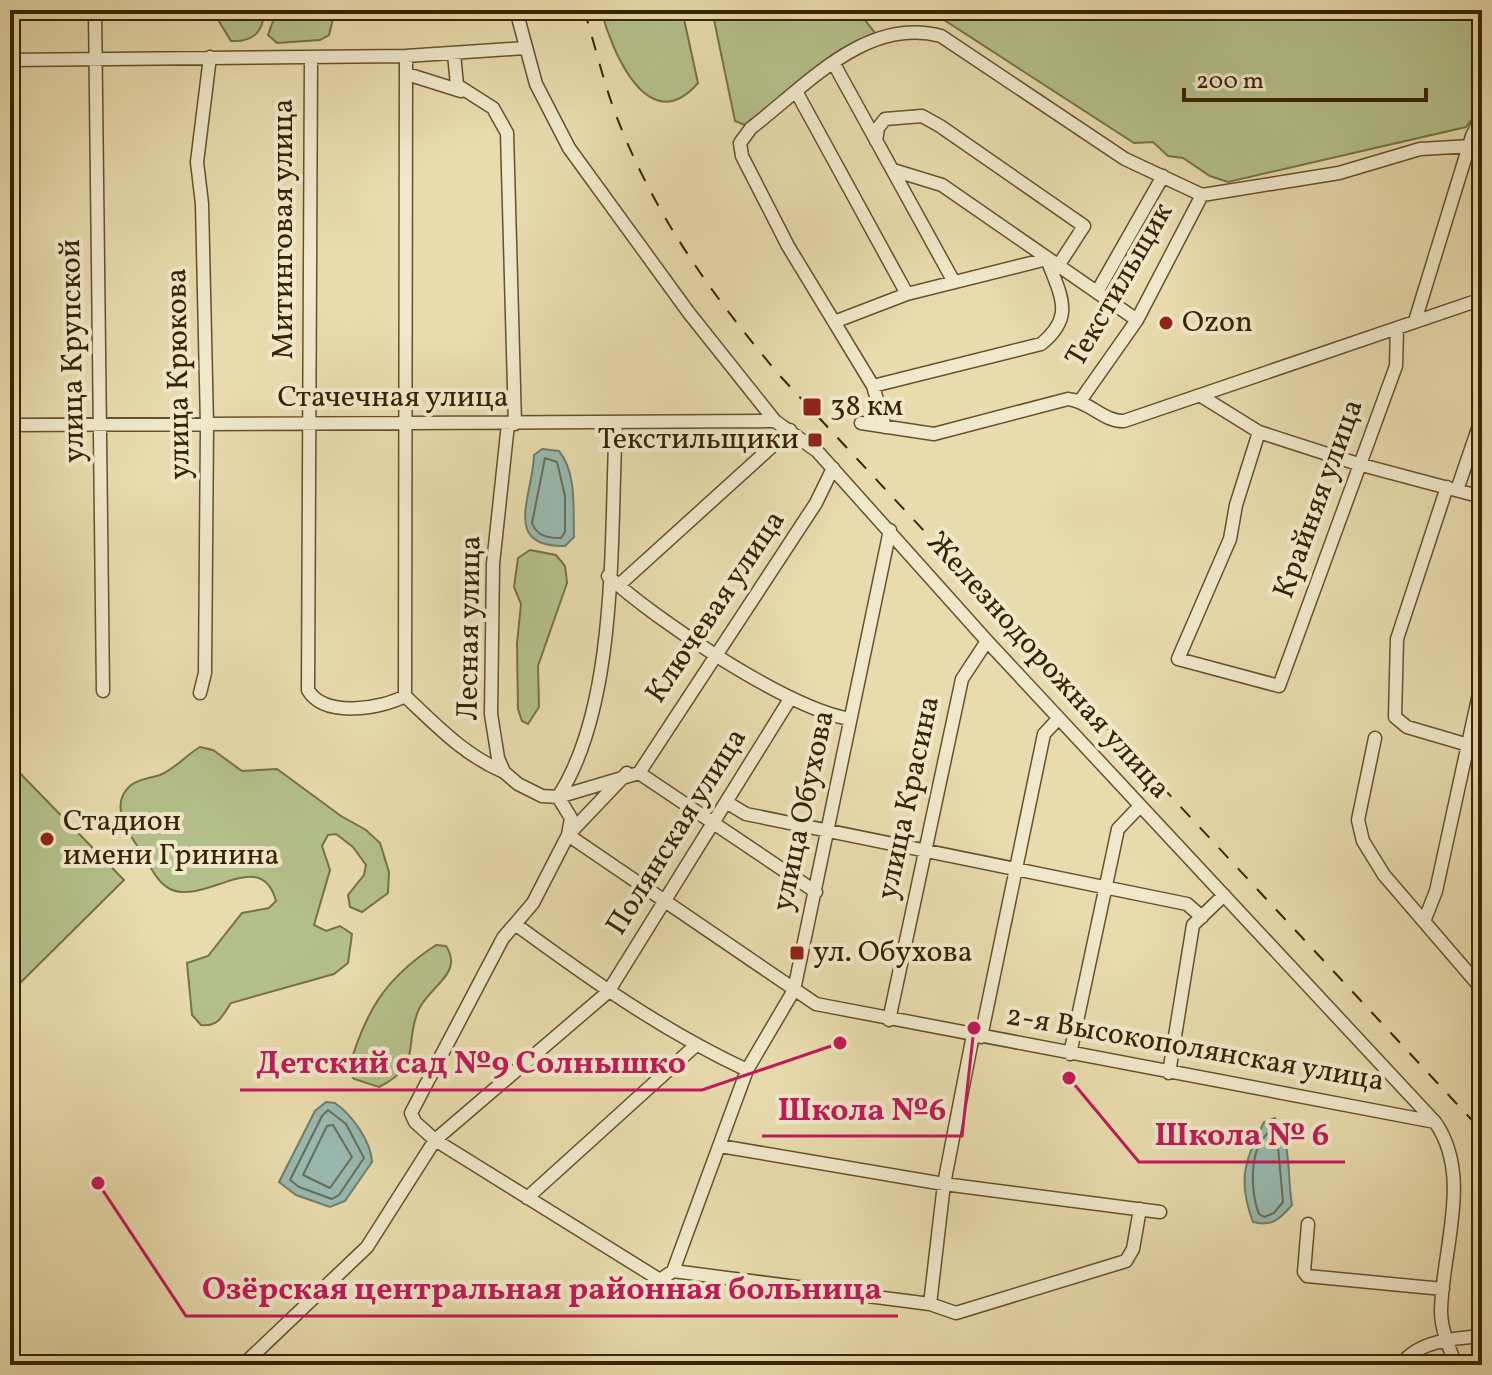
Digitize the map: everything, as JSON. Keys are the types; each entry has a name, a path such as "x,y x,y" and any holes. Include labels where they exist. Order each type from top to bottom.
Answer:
{"street":[{"name":"улица Крупской","path":"95,10 93,58 103,691"},
{"name":"Железнодорожная улица","path":"516,10 525,48 550,117 569,148 689,313 775,421 790,430 833,468 1058,719 1435,1122 1453,1155 1453,1197 1441,1314 1446,1340 1456,1365"},
{"path":"885,427 873,386 788,246 742,156 740,143 751,128 868,41 887,34 919,30 941,36 1125,159 1202,195 1339,173 1420,149 1475,141"},
{"path":"10,60 406,56 525,48"},
{"path":"454,54 457,85 464,92"},
{"path":"406,56 408,423 405,696 478,761 504,772 518,784 542,796 558,797 633,773 816,892"},
{"name":"улица Крюкова","path":"200,693 205,673 207,425 202,204 197,162 210,57"},
{"name":"Митинговая улица","path":"311,57 308,690 320,704 330,706 377,706 405,696"},
{"path":"834,64 954,282"},
{"name":"Лесная улица","path":"407,74 464,92 493,108 507,133 512,424 493,564 491,714 498,758 504,772"},
{"path":"797,93 907,294"},
{"path":"834,322 907,294 1053,263 1084,226 929,120 908,115 885,119 878,128 876,141"},
{"path":"1415,321 1482,116"},
{"path":"893,170 942,185 1137,320"},
{"path":"1097,292 1163,176"},
{"name":"Текстильщик","path":"1080,401 1137,320 1202,195"},
{"path":"873,386 1041,344 1058,331 1064,307 1053,263"},
{"path":"861,423 934,434 1068,399 1080,401 1115,421 1201,396 1482,299"},
{"name":"Крайняя улица","path":"1259,432 1236,505 1230,539 1178,659 1279,686 1396,366 1397,328"},
{"path":"1201,396 1259,432 1358,464 1482,497"},
{"path":"1482,417 1452,488 1397,639 1395,717 1407,727 1482,749"},
{"name":"Стачечная улица","path":"10,425 775,421"},
{"path":"558,797 577,762 592,717 604,656 616,422"},
{"path":"619,585 790,430"},
{"name":"Ключевая улица","path":"435,1140 415,1122 411,1113 503,938 533,903 568,835 633,773 816,503 833,468"},
{"name":"улица Обухова","path":"673,1271 747,1070 794,990 890,530"},
{"path":"608,576 716,653 790,699 850,719"},
{"name":"улица Красина","path":"889,1020 962,679 987,641"},
{"path":"1425,919 1436,891 1482,680"},
{"name":"Полянская улица","path":"243,1365 367,1247 435,1140 608,992 790,699"},
{"path":"930,1304 944,1184 1044,734 1058,719"},
{"path":"1375,738 1358,830 1384,875 1425,919 1482,989"},
{"path":"558,797 571,818 568,835"},
{"path":"726,802 746,814 1187,904 1202,917"},
{"path":"1070,1054 1118,829 1140,806"},
{"name":"2-я Высокополянская улица","path":"568,835 816,1004 1435,1122"},
{"path":"1169,1073 1193,925 1224,895"},
{"path":"515,924 608,992 695,1046 747,1070"},
{"path":"527,1198 695,1046"},
{"path":"435,1140 660,1280 673,1271 930,1304 956,1313 1126,1261 1133,1249 1140,1209"},
{"path":"720,1146 944,1184 1160,1212"},
{"path":"1308,1224 1304,1272 1307,1276 1443,1289"},
{"path":"1401,1365 1415,1350 1446,1340 1482,1336"}],"green space":[{"path":"212,10 264,10 262,24 256,34 245,40 231,41"},
{"path":"277,10 335,10 329,35 320,40 277,43 268,35"},
{"path":"601,10 682,10 698,83 680,98 663,102 648,96 634,83 623,66"},
{"path":"712,10 857,10 875,33 838,51 834,58 745,125 735,121"},
{"path":"877,10 1482,10 1482,106 1466,127 1228,182 1210,176 1183,158 1168,156 1153,142 1134,143 944,20 901,15 887,18"},
{"path":"530,550 556,555 565,566 567,583 538,666 539,707 528,724 522,721 518,709 517,643 521,604 514,587 518,558"},
{"path":"200,747 213,750 242,771 277,769 341,816 366,830 380,843 389,872 388,893 362,912 350,907 348,895 364,875 366,865 353,847 336,834 328,835 322,846 330,870 314,925 326,931 340,926 352,934 348,963 334,974 231,1003 219,1020 207,1025 201,1025 192,1015 187,963 208,956 242,913 269,908 276,901 269,885 258,878 245,877 184,892 170,889 157,877 130,835 121,809 124,793 131,785 160,775"},
{"name":"Стадион имени Гринина","path":"10,763 124,880 10,993"},
{"path":"436,945 446,946 451,964 419,1009 407,1062 393,1079 379,1087 354,1079 348,1071 362,1031 379,999 403,971"}],"water":[{"path":"542,449 559,451 569,470 574,504 574,537 565,546 545,544 533,538 527,528 526,502 534,455"},
{"path":"326,1102 335,1103 354,1121 368,1146 372,1162 345,1201 330,1207 296,1195 279,1182 315,1111"},
{"path":"1275,1118 1287,1149 1292,1205 1275,1221 1253,1222 1245,1194 1245,1170 1264,1122"}],"railway":[{"path":"584,10 616,115 648,187 687,254 756,347 1482,1131"}],"place":[{"name":"Ozon","path":"1166,323"},
{"name":"38 км","path":"812,407"},
{"name":"Текстильщики","path":"815,440"},
{"name":"Стадион имени Гринина","path":"47,839"},
{"name":"ул. Обухова","path":"797,953"},
{"name":"Школа №6","path":"974,1028"},
{"name":"Детский сад №9 Солнышко","path":"840,1043"},
{"name":"Школа № 6","path":"1069,1078"},
{"name":"Озёрская центральная районная больница","path":"98,1183"}]}
